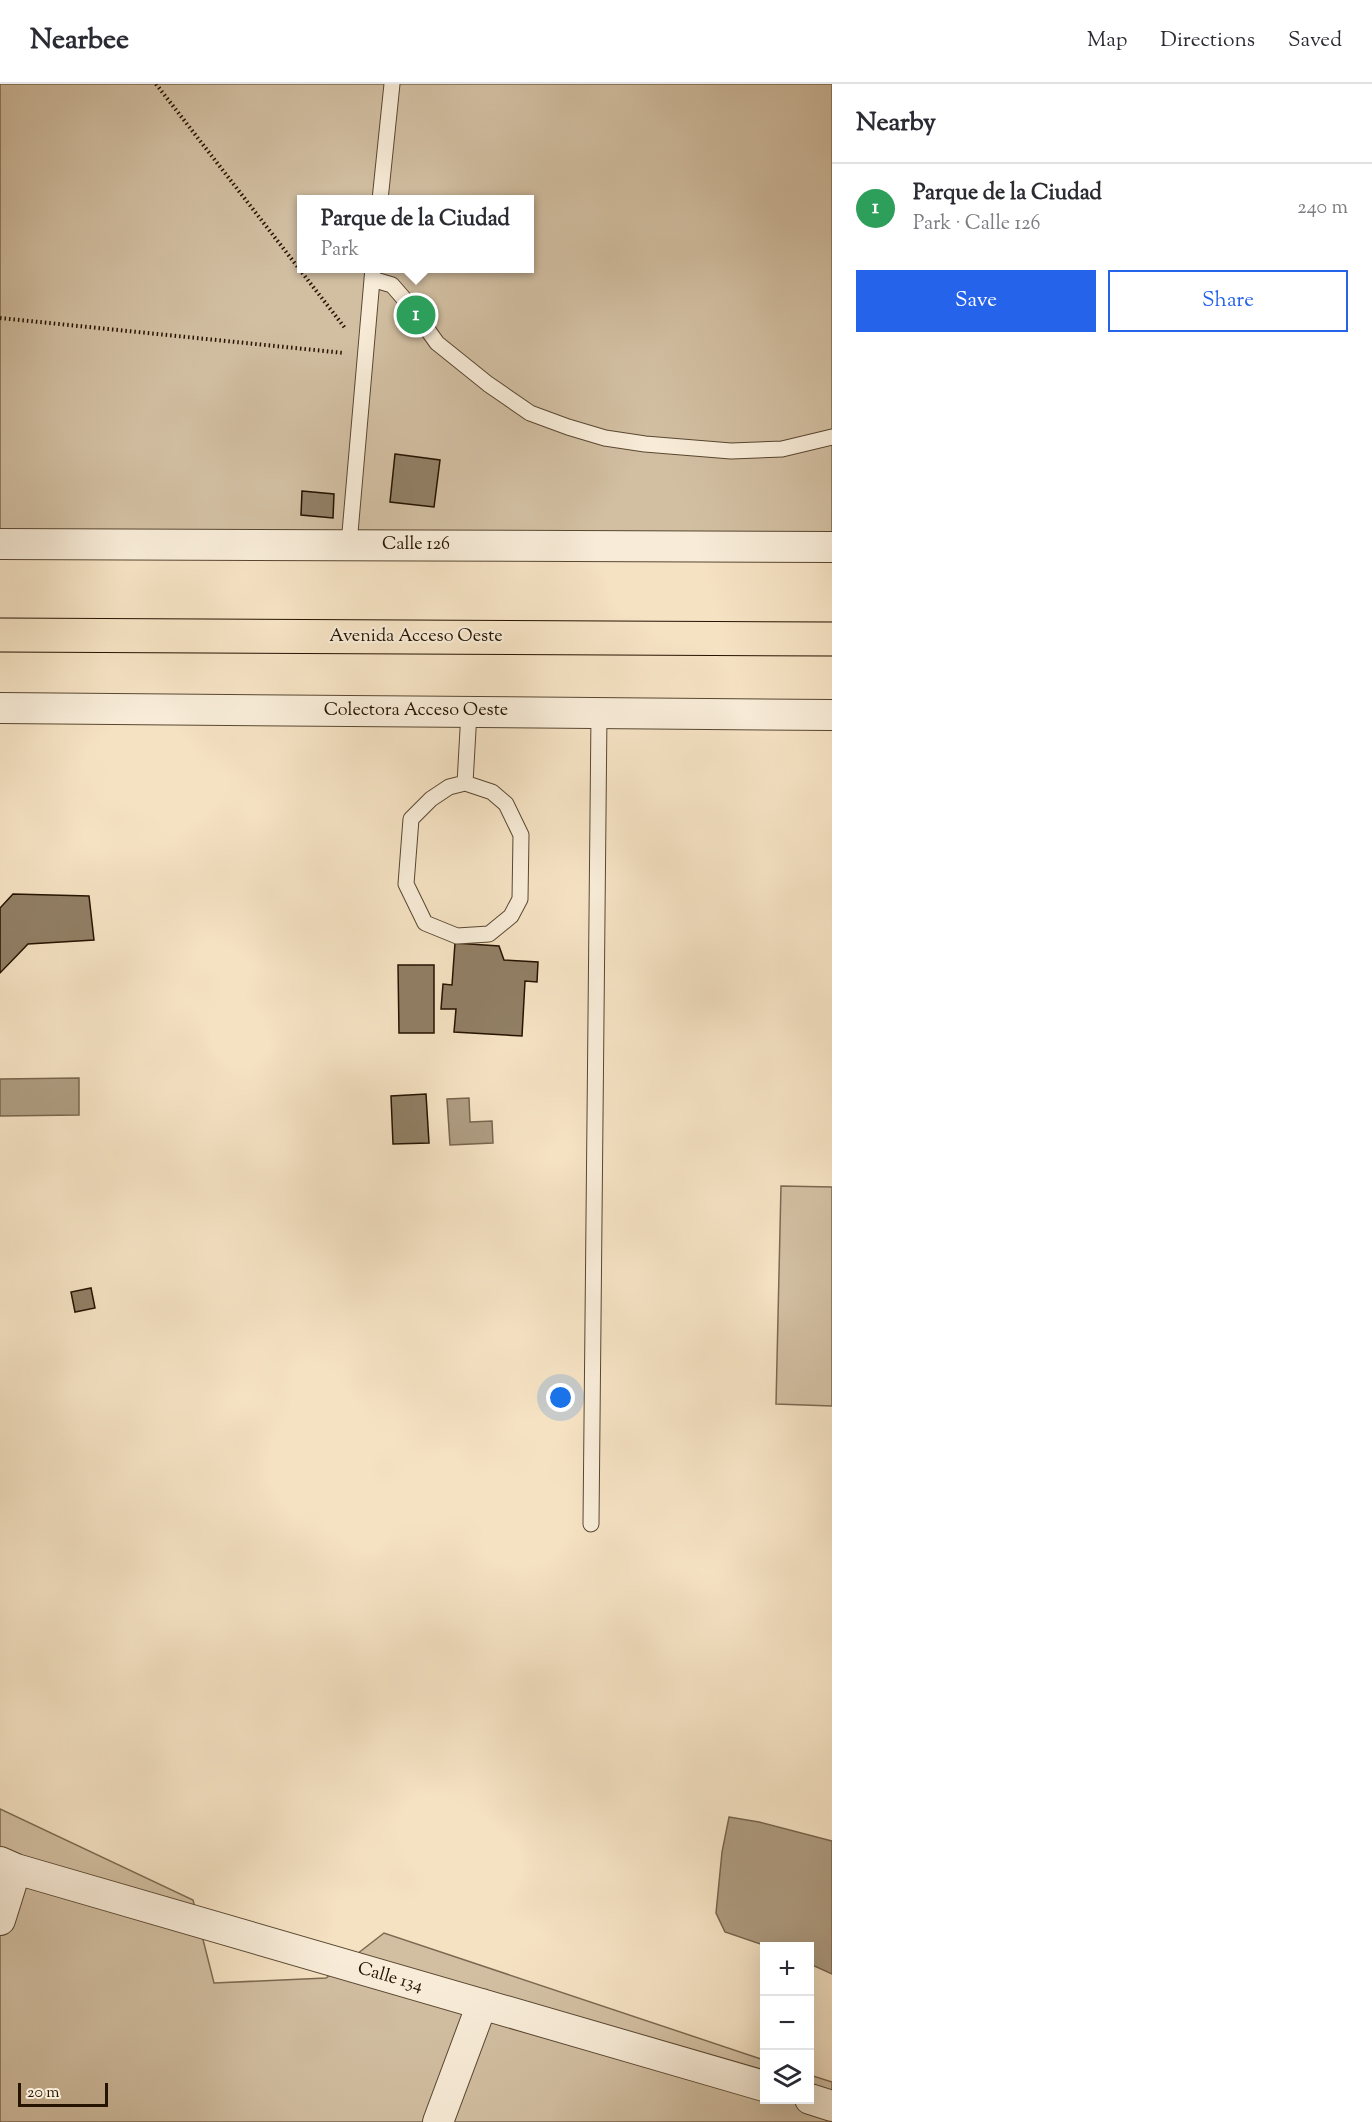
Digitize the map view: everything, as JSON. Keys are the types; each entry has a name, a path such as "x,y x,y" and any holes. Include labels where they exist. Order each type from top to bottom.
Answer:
{"highway":[{"name":"Avenida Acceso Oeste","path":"0,635 832,639"}],"street":[{"name":"Calle 126","path":"0,544 832,548"},
{"name":"Colectora Acceso Oeste","path":"0,708 832,715"},
{"path":"0,1920 8,1865"},
{"name":"Calle 134","path":"8,1865 760,2085"},
{"path":"438,2122 482,2004"},
{"path":"814,2100 832,2106"}],"lane":[{"path":"381,195 392,84"},
{"path":"349,544 372,274 392,285 437,343 488,384 530,413 568,427 605,438 635,443 731,452 782,449 832,437"},
{"path":"465,783 469,712"},
{"path":"591,1524 599,713"},
{"path":"465,783 492,792 506,804 521,835 520,899 511,916 489,934 457,936 425,923 405,884 411,819 431,799 449,787 465,783"}],"path":[{"path":"156,84 297,266"},
{"path":"302,273 366,355"},
{"path":"0,318 366,355"}],"shaded area":[{"path":"0,84 832,84 832,556 0,545"},
{"path":"79,1078 79,1115 0,1116 0,1079"},
{"path":"469,1098 470,1122 492,1121 493,1143 450,1145 447,1099"},
{"path":"781,1186 832,1187 832,1406 776,1404"},
{"path":"0,1809 193,1900 214,1983 326,1978 384,1933 760,2059 760,2104 814,2104 814,2076 832,2082 832,2122 0,2122"},
{"path":"729,1817 759,1822 832,1841 832,1974 814,1966 814,1942 760,1942 760,1944 725,1932 716,1913 722,1852"}],"building":[{"path":"395,454 440,460 434,507 390,502"},
{"path":"302,491 334,494 333,518 301,515"},
{"path":"13,894 89,896 94,940 28,944 0,973 0,908"},
{"path":"455,943 499,946 504,960 538,962 537,982 525,981 522,1036 454,1032 456,1009 441,1009 443,984 452,985"},
{"path":"398,965 434,965 434,1033 399,1033"},
{"path":"426,1094 429,1143 393,1144 391,1096"},
{"path":"91,1288 95,1308 75,1312 71,1292"}],"place":[{"name":"Parque de la Ciudad","path":"416,315"}]}
